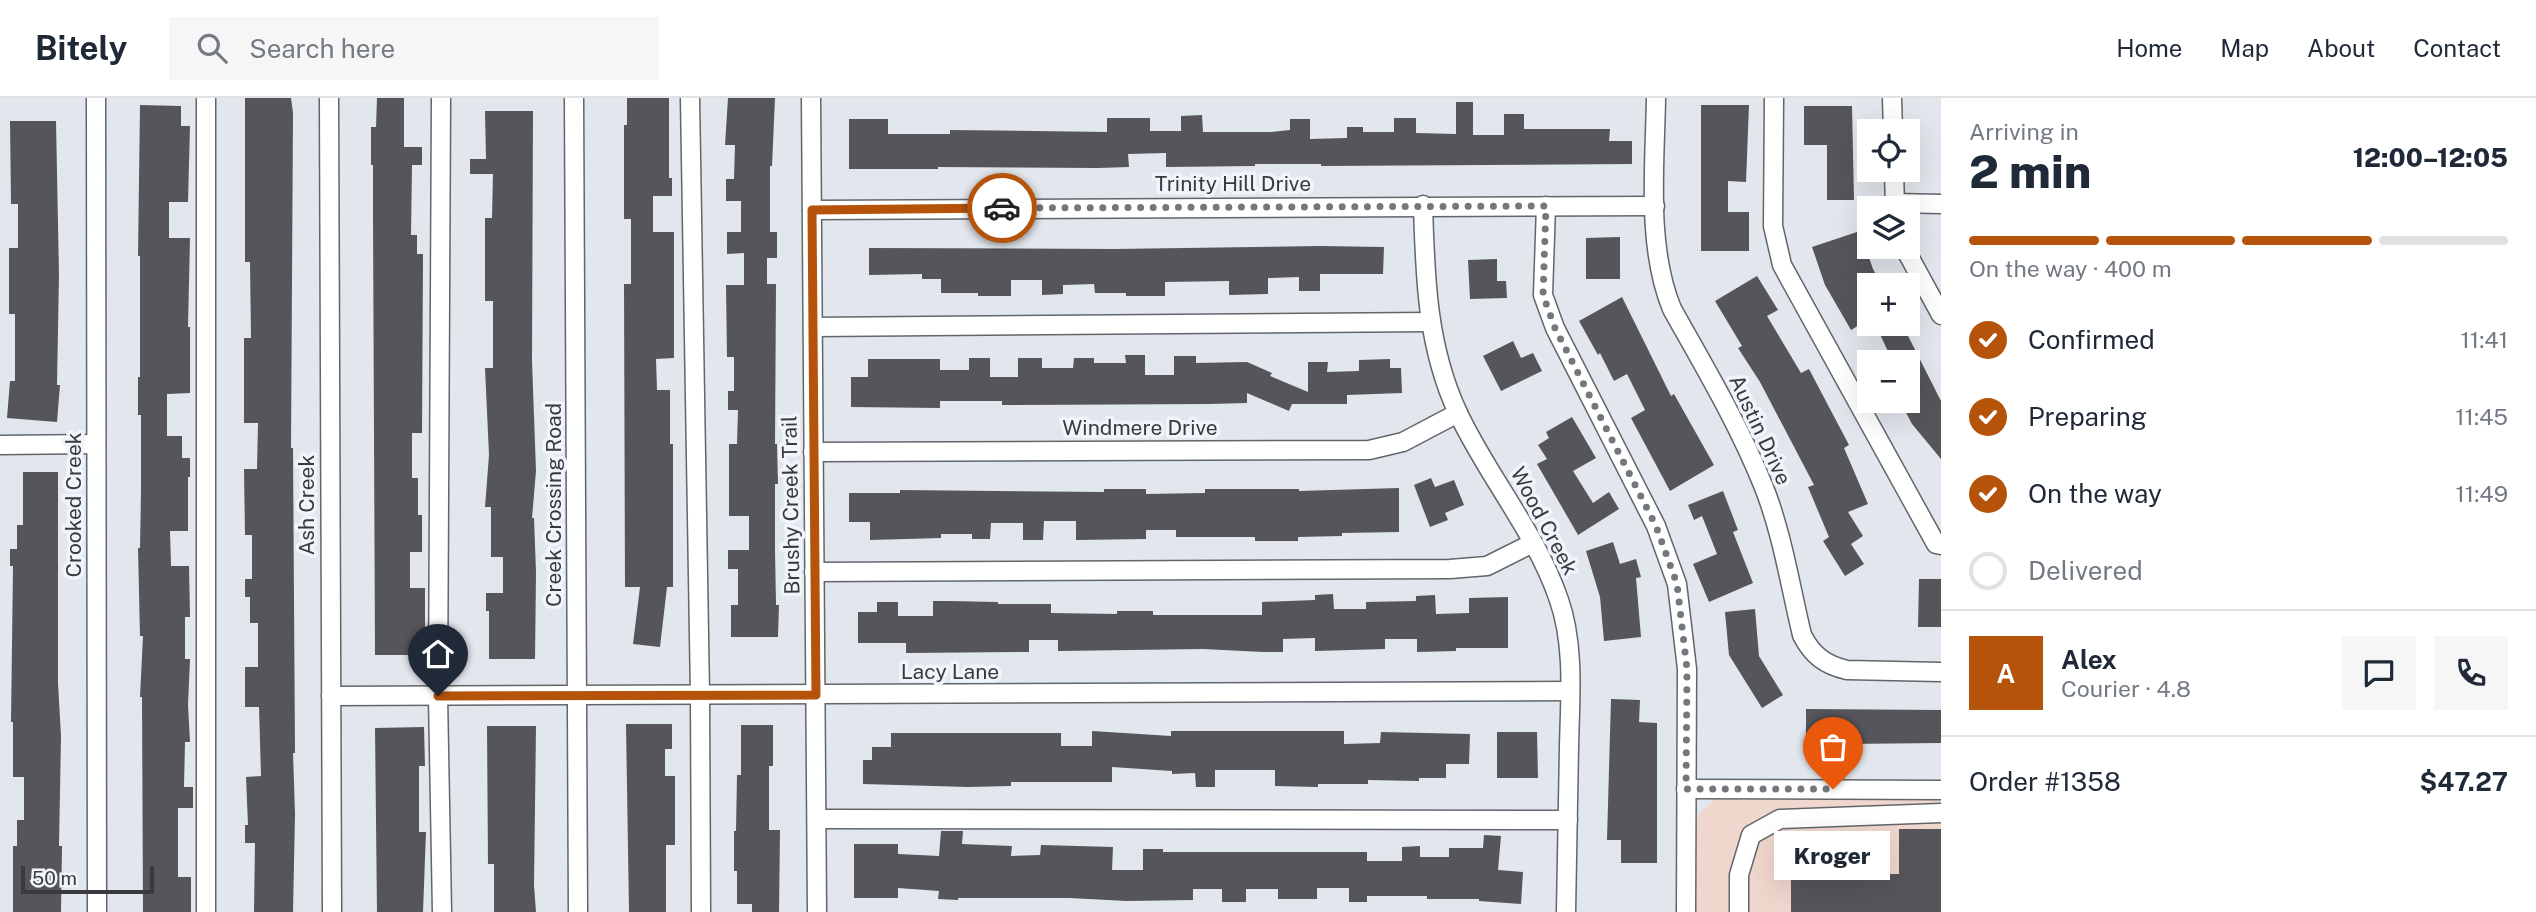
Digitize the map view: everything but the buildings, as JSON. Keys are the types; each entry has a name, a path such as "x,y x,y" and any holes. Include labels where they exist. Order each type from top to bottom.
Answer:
{"street":[{"name":"Crooked Creek","path":"96,98 97,912"},
{"path":"206,98 206,912"},
{"name":"Ash Creek","path":"329,98 332,912"},
{"path":"441,98 438,696 442,912"},
{"name":"Creek Crossing Road","path":"574,98 578,912"},
{"path":"690,98 701,912"},
{"name":"Brushy Creek Trail","path":"811,98 817,912"},
{"name":"Austin Drive","path":"1656,98 1655,206 1660,270 1665,292 1728,408 1763,485 1776,523 1802,635 1809,648 1820,659 1835,667 1847,670 1941,672"},
{"path":"1774,98 1773,226 1782,265 1936,544 1941,545"},
{"path":"1892,98 1893,119"},
{"path":"1920,205 1941,204"},
{"name":"Trinity Hill Drive","path":"812,210 1423,205 1655,206"},
{"name":"Wood Creek","path":"1423,205 1425,271 1437,355 1458,413 1533,543 1559,599 1565,620 1570,691 1566,912"},
{"path":"1546,206 1543,295 1555,328 1656,526 1677,584 1687,669 1686,912"},
{"path":"1911,259 1941,315"},
{"path":"813,327 1431,322"},
{"name":"Windmere Drive","path":"813,452 1369,450 1404,442 1458,413"},
{"path":"0,445 96,444"},
{"path":"814,572 1450,569 1486,566 1533,543"},
{"name":"Lacy Lane","path":"331,696 1570,691"},
{"path":"1686,789 1941,790"},
{"path":"1739,912 1739,875 1751,835 1780,819 1941,813"},
{"path":"817,819 1568,820"}],"shaded area":[{"path":"1726,788 1941,794 1941,912 1694,912 1697,816"}],"way so far":[{"path":"1002,208 1546,206 1543,295 1555,328 1656,526 1677,584 1687,669 1686,789 1833,789"}],"place":[{"name":"Kroger","path":"1833,789"}],"route":[{"path":"438,696 816,695 812,210 1002,208"}]}
